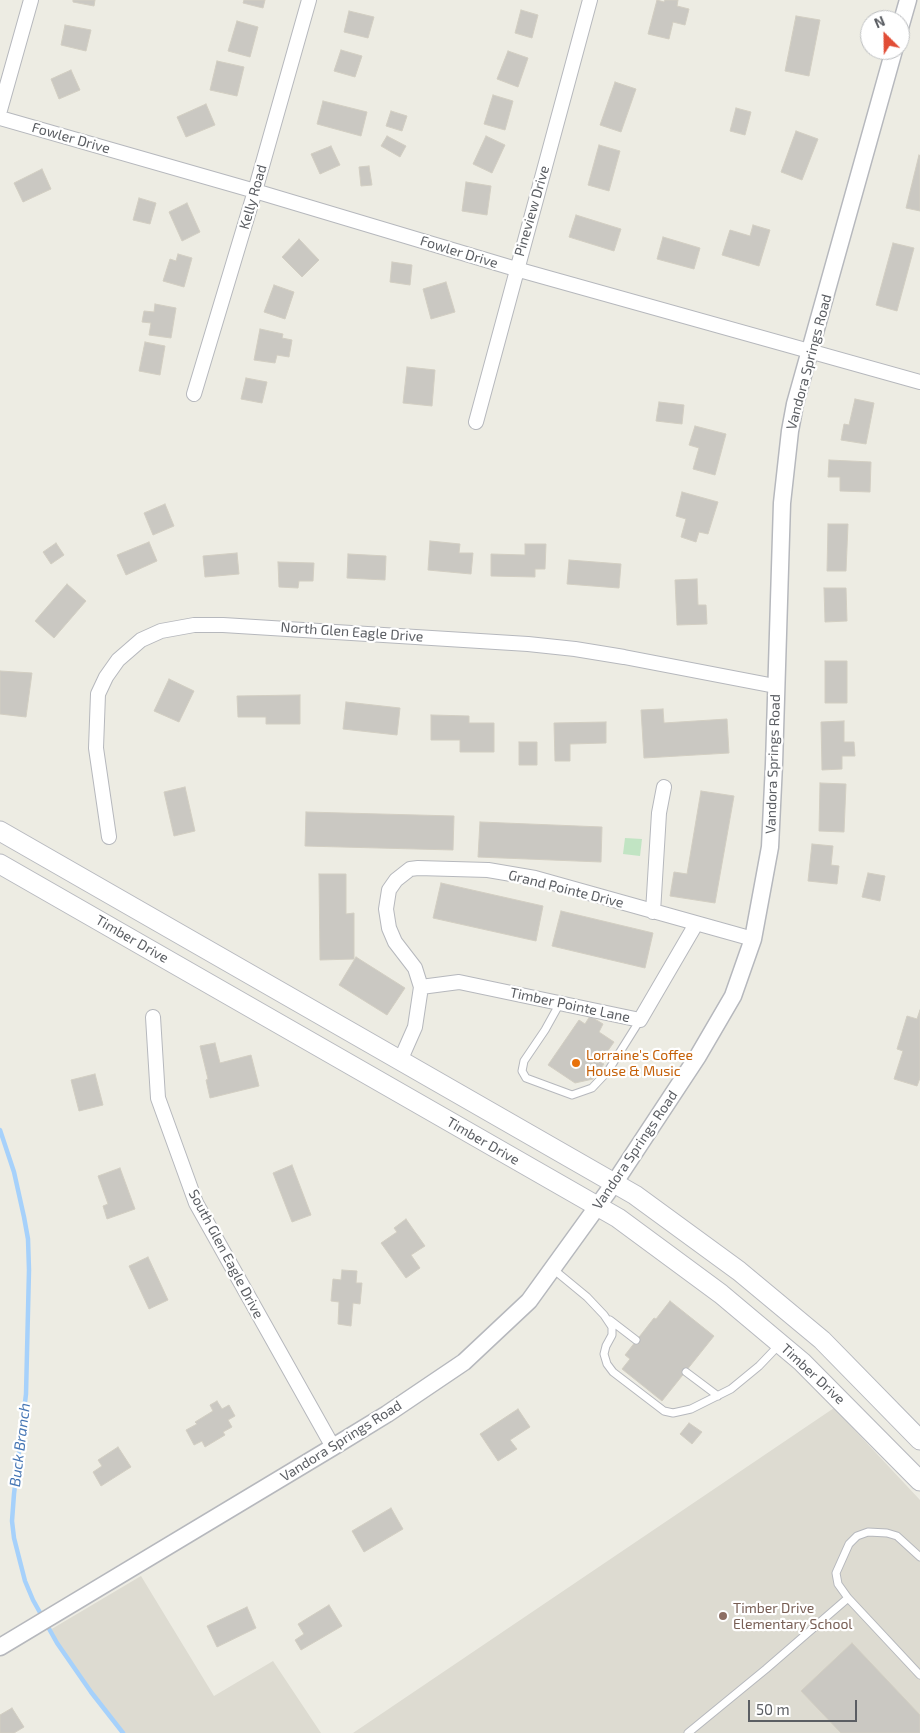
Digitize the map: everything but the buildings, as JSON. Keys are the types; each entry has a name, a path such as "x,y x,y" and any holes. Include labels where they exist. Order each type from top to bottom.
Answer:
{"main road":[{"name":"Timber Drive","path":"0,831 635,1195 739,1271 822,1340 920,1440"},
{"name":"Timber Drive","path":"0,864 619,1219 721,1294 809,1368 920,1481"}],"street":[{"path":"0,110 31,0"},
{"name":"Kelly Road","path":"194,394 255,191 309,0"},
{"name":"Pineview Drive","path":"476,422 590,0"},
{"name":"Vandora Springs Road","path":"0,1647 387,1414 464,1362 529,1301 615,1182 698,1056 733,996 753,939 770,847 782,503 786,458 796,404 810,350 891,60"},
{"name":"Fowler Drive","path":"0,118 255,191 516,269 920,382"},
{"name":"North Glen Eagle Drive","path":"109,837 96,748 98,694 106,677 118,660 141,640 161,631 194,625 223,625 528,644 624,657 775,686"},
{"path":"653,912 658,814 664,787"},
{"name":"Grand Pointe Drive","path":"421,987 415,968 395,942 389,928 386,909 389,890 396,880 410,869 488,870 535,878 753,939"},
{"name":"Timber Pointe Lane","path":"421,987 459,982 640,1020 696,924"},
{"path":"400,1061 415,1027 421,987"},
{"name":"South Glen Eagle Drive","path":"153,1017 158,1098 196,1204 333,1447"}],"lane":[{"path":"560,1003 546,1030 524,1060 522,1071 526,1078 572,1095 592,1088 608,1071 640,1020"},
{"path":"552,1269 587,1297 604,1315 636,1340"},
{"path":"604,1315 612,1327 612,1335 604,1354 607,1364 613,1372 656,1406 664,1411 673,1413 691,1409 731,1389 759,1366 780,1343"},
{"path":"686,1372 718,1396"},
{"path":"920,1557 897,1536 887,1533 868,1532 857,1536 849,1544 836,1573 838,1584 848,1598 920,1675"},
{"path":"688,1733 848,1598"}],"shaded area":[{"name":"Timber Drive Elementary School","path":"834,1408 920,1500 920,1733 353,1733"},
{"path":"141,1576 214,1696 273,1661 321,1733 123,1733 91,1692 50,1630"}],"green space":[{"path":"625,838 642,839 640,856 623,854"}],"waterway":[{"name":"Buck Branch","path":"0,1130 14,1172 28,1239 26,1394 14,1494 12,1521 14,1538 25,1581 33,1600 57,1643 91,1692 123,1733"}],"place":[{"name":"Lorraine's Coffee House & Music","path":"576,1063"},
{"name":"Timber Drive Elementary School","path":"723,1616"}]}
